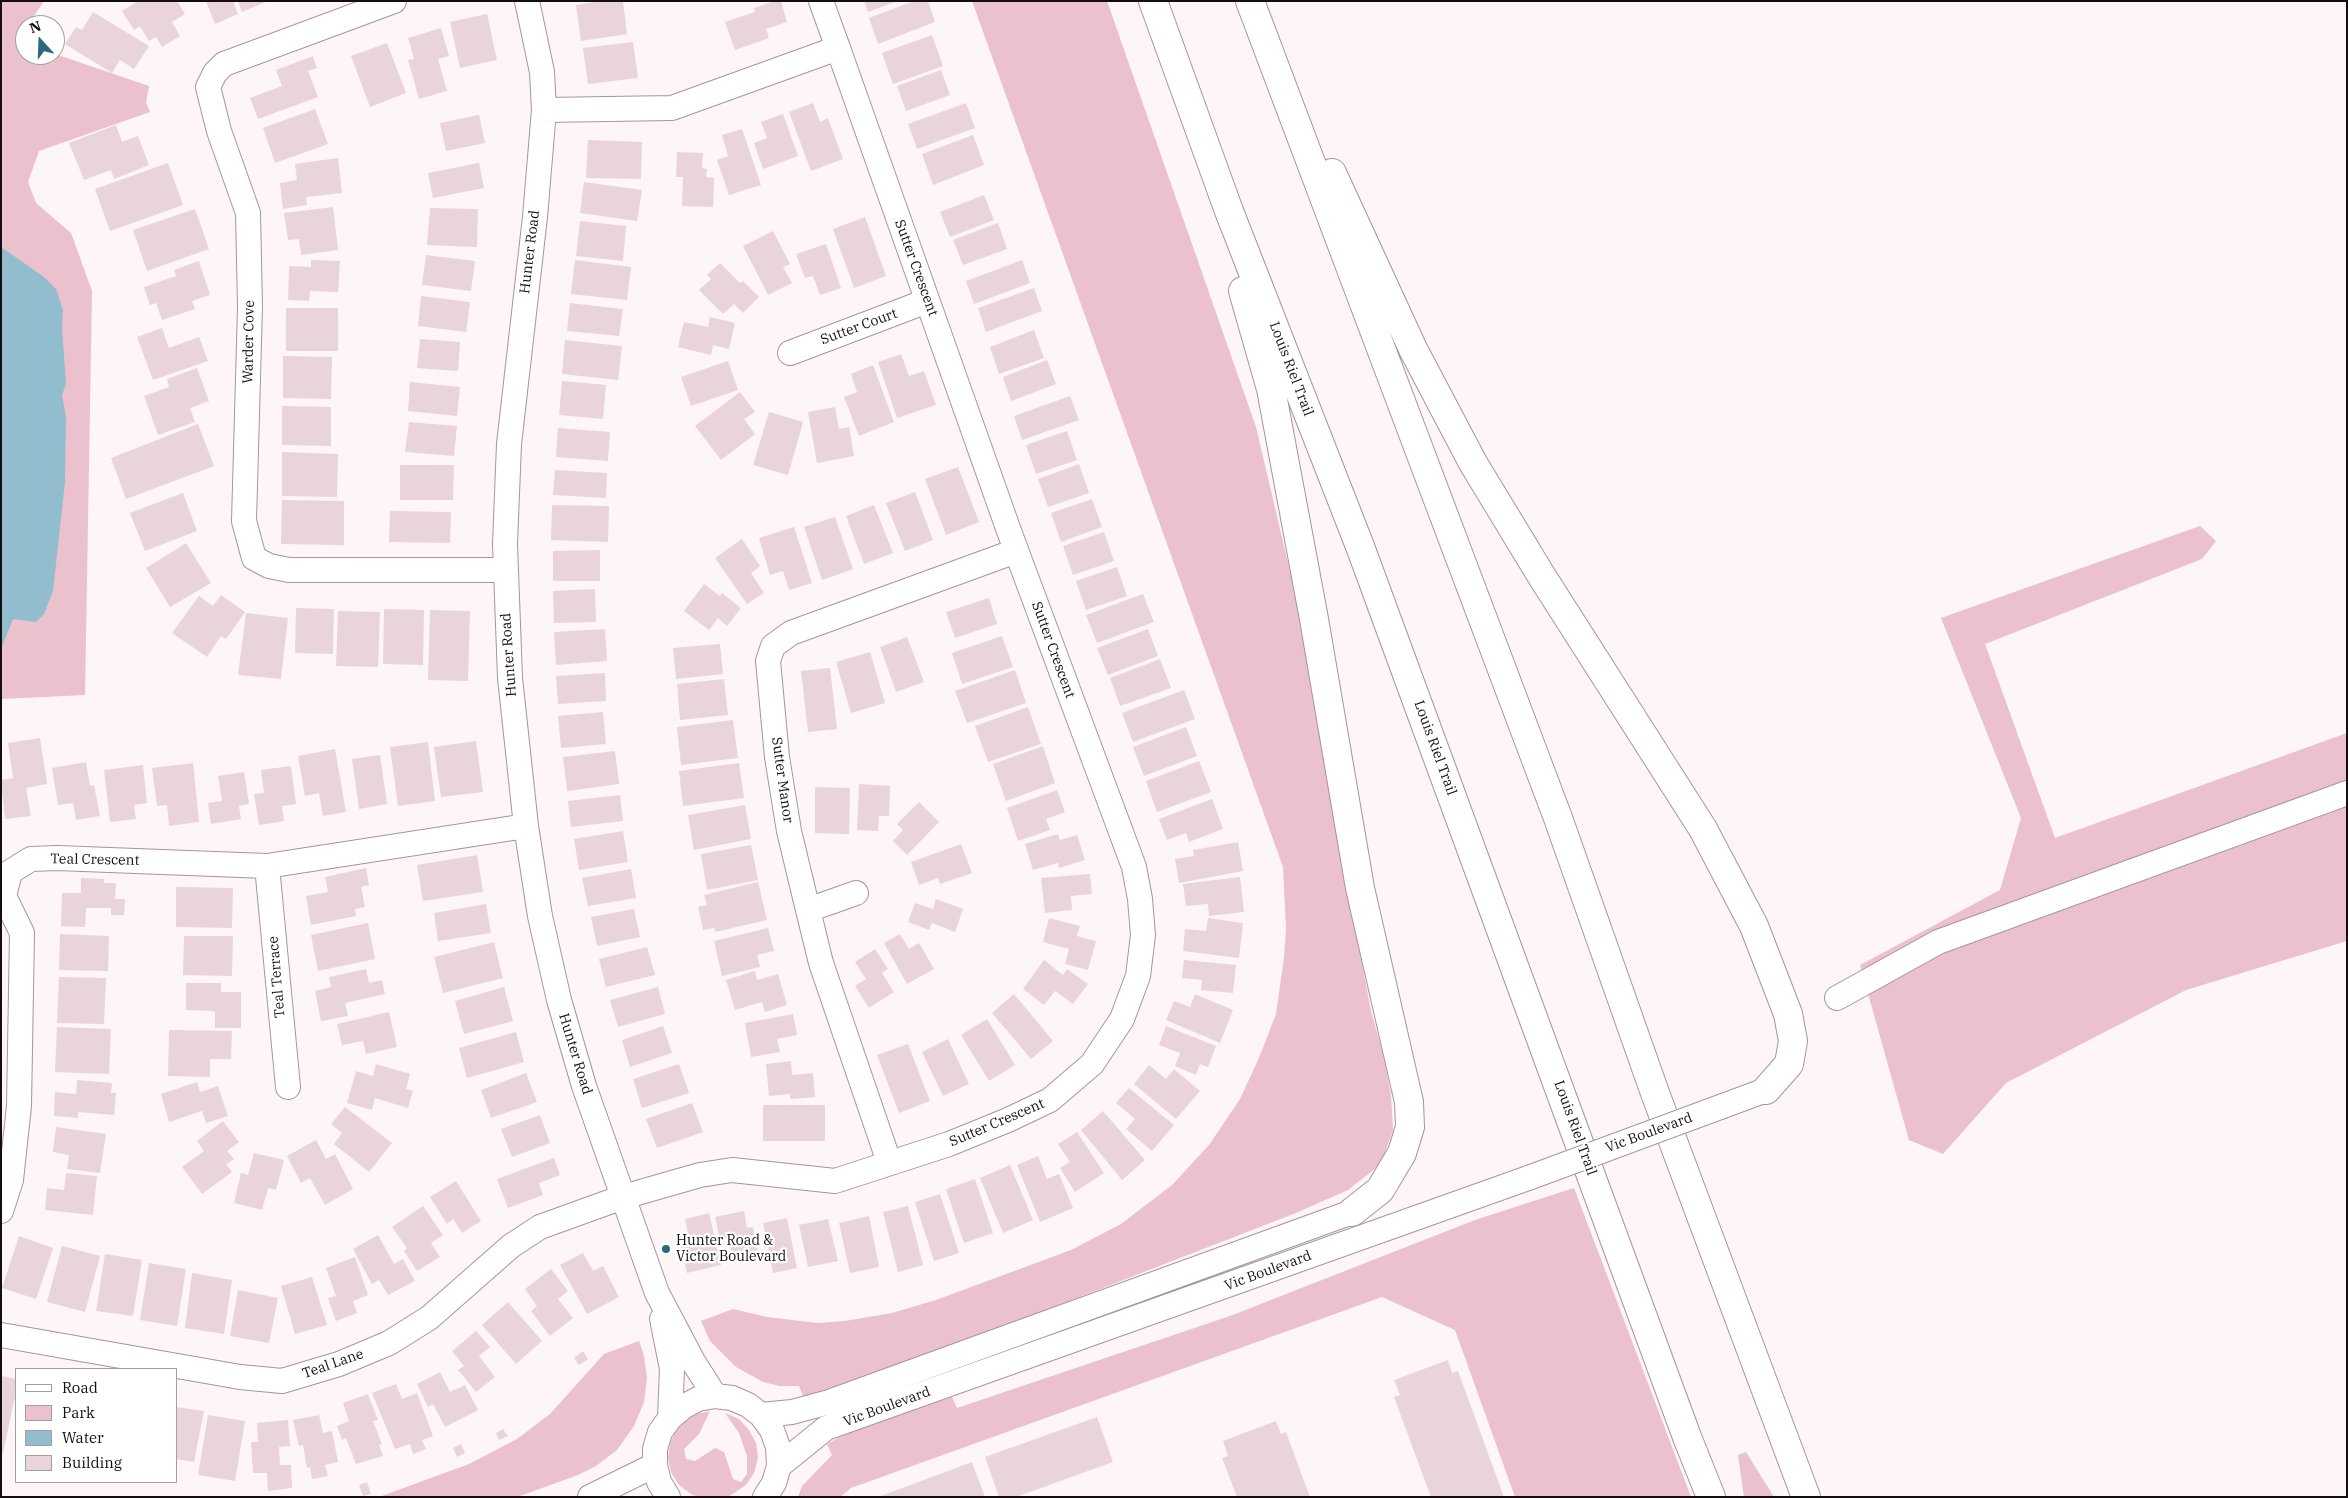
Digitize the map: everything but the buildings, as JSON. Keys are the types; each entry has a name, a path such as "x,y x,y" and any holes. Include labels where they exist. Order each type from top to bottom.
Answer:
{"highway":[{"name":"Louis Riel Trail","path":"1153,1 1229,211 1361,548 1711,1497"},
{"path":"1251,1 1413,349 1473,463 1541,575 1703,829 1754,926 1788,1014 1793,1041 1788,1064 1766,1090"},
{"path":"1251,1 1558,818 1662,1112 1806,1497"},
{"path":"1229,211 1232,250 1271,389 1314,619 1360,888 1409,1102 1410,1127 1402,1153 1380,1190 1352,1212"}],"street":[{"name":"Warder Cove","path":"394,1 224,64 215,72 208,87 219,131 248,213 250,307 244,521 254,558 269,566 289,570 505,570"},
{"name":"Hunter Road","path":"527,1 542,72 544,110 535,217 509,444 505,570 510,678 526,826 540,916 559,1000 584,1086 657,1293 672,1369 670,1418"},
{"name":"Sutter Crescent","path":"623,1196 700,1175 732,1170 835,1181 949,1144 1008,1120 1050,1100 1092,1064 1122,1018 1138,976 1143,936 1140,899 1134,867 1016,551 821,1"},
{"path":"544,110 672,108 838,48"},
{"name":"Sutter Court","path":"790,353 927,301"},
{"name":"Sutter Manor","path":"889,1162 821,962 808,910 789,831 777,758 768,661 773,646 791,634 1016,551"},
{"path":"1837,998 1938,942 2347,793"},
{"name":"Teal Crescent","path":"1,1211 11,1180 19,1106 22,932 4,896 10,872 31,859 57,858 267,866 526,826"},
{"name":"Teal Terrace","path":"267,866 288,1087"},
{"path":"808,910 856,893"},
{"name":"Vic Boulevard","path":"778,1466 826,1428 1531,1177 1766,1090"},
{"name":"Teal Lane","path":"1,1335 240,1377 282,1381 339,1364 389,1343 429,1318 511,1246 540,1227 623,1196"},
{"name":"Vic Boulevard","path":"761,1415 792,1412 829,1402 1352,1212"},
{"name":"Hunter Road","path":"657,1293 694,1363 715,1396"},
{"path":"668,1497 659,1482 655,1466 656,1448 660,1432 670,1418 690,1403 715,1396 732,1398 748,1405 761,1415 772,1430 778,1447 778,1466 774,1483 765,1497"},
{"path":"590,1497 655,1466"}],"green space":[{"path":"1,1 44,1 35,15 15,15 15,65 65,65 65,57 149,86 146,102 150,112 39,151 28,182 36,203 71,233 92,291 85,695 1,699"},
{"path":"972,1 1107,1 1256,427 1308,648 1339,841 1371,1011 1383,1054 1391,1095 1393,1130 1381,1164 1348,1190 1296,1213 809,1402 803,1396 799,1386 780,1386 763,1382 736,1367 710,1341 701,1321 733,1309 767,1317 817,1323 845,1321 892,1313 936,1300 1071,1250 1121,1224 1172,1185 1209,1145 1240,1099 1259,1058 1276,1014 1284,958 1286,929 1283,867"},
{"path":"2200,526 2216,541 2202,559 1985,644 2055,838 2347,733 2347,941 2186,990 2006,1083 1943,1154 1909,1140 1860,965 2000,890 2021,818 1941,618"},
{"path":"1574,1188 1691,1497 1515,1497 1455,1330 1382,1297 851,1488 840,1497 798,1497 802,1486 832,1455 827,1444 849,1432 952,1397 957,1408 1230,1316 1475,1220"},
{"path":"639,1341 644,1356 647,1378 644,1402 634,1426 617,1450 596,1466 578,1475 517,1497 379,1497 469,1464 517,1439 550,1414 604,1354"},
{"path":"710,1411 699,1434 684,1449 686,1459 695,1461 715,1448 724,1452 733,1479 741,1482 747,1474 747,1456 739,1433 725,1413 739,1419 749,1430 756,1443 758,1458 754,1473 746,1485 728,1497 698,1497 691,1494 679,1485 671,1472 668,1458 670,1444 675,1432 685,1421 697,1414"},
{"path":"1746,1452 1774,1497 1744,1497 1738,1455"}],"water":[{"path":"1,247 44,277 56,289 63,310 62,329 66,384 62,395 66,417 65,482 53,591 44,614 36,622 13,619 1,649"}],"place":[{"name":"Hunter Road & Victor Boulevard","path":"666,1249"}]}
